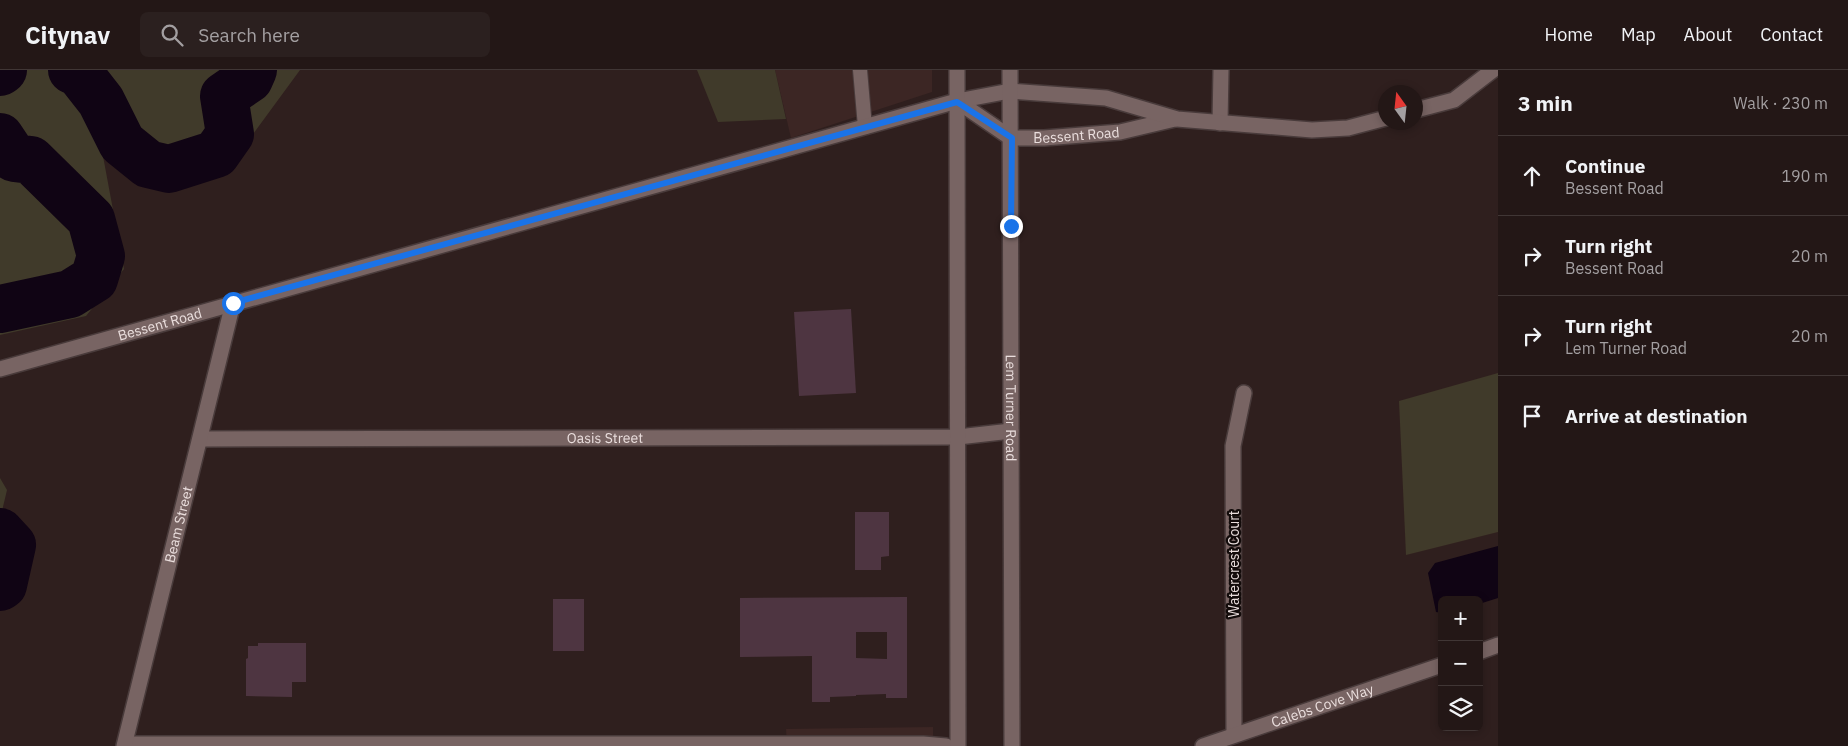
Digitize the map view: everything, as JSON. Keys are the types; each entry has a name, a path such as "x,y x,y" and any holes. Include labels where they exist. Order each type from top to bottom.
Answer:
{"street":[{"path":"957,70 958,746"},
{"name":"Lem Turner Road","path":"1010,70 1012,138 1012,746"},
{"path":"1220,123 1221,70"},
{"path":"1423,108 1454,100 1493,70"},
{"name":"Bessent Road","path":"0,370 865,127 957,102 1010,91 1106,98 1176,119 1220,123 1312,130 1348,128 1378,120"},
{"path":"957,102 1012,138"},
{"name":"Bessent Road","path":"1012,138 1044,138 1120,132 1176,119"},
{"name":"Beam Street","path":"125,745 233,303"},
{"name":"Watercrest Court","path":"1234,736 1233,446 1244,393"},
{"name":"Oasis Street","path":"200,439 958,437 1011,431"},
{"path":"1483,651 1498,645"},
{"name":"Calebs Cove Way","path":"1203,746 1438,665"},
{"path":"125,745 923,744 946,746"}],"lane":[{"path":"860,70 865,127"}],"shaded area":[{"path":"0,70 300,70 237,156 171,185 103,156 124,269 86,316 0,335"},
{"path":"697,70 775,70 786,119 718,122"},
{"path":"775,70 932,70 932,92 791,138"},
{"path":"1498,373 1498,532 1406,555 1399,401"},
{"path":"0,478 7,490 2,511 30,565 12,602 0,607"},
{"path":"1498,546 1498,598 1483,603 1483,596 1438,596 1438,612 1436,612 1428,573 1435,563"},
{"path":"933,727 933,746 787,746 786,729"}],"building":[{"path":"851,309 856,393 799,396 794,312"},
{"path":"855,512 889,512 889,556 881,557 881,570 855,570"},
{"path":"907,597 907,698 886,698 886,694 856,695 830,697 830,702 812,702 812,656 740,657 740,598","holes":["856,632 887,632 887,659 856,658"]},
{"path":"553,599 584,599 584,651 553,651"},
{"path":"258,643 306,643 306,682 292,682 292,697 246,696 248,646 258,646"}],"waterway":[{"path":"72,70 79,73 101,101 122,143 148,164 169,169 216,154 230,134 224,96 249,79 253,70"},
{"path":"0,137 14,158 31,160 91,219 101,256 94,279 70,294 0,309"},
{"path":"0,532 12,545 3,585 0,587"}],"route":[{"path":"233,303 957,102 1012,138 1011,226"}]}
